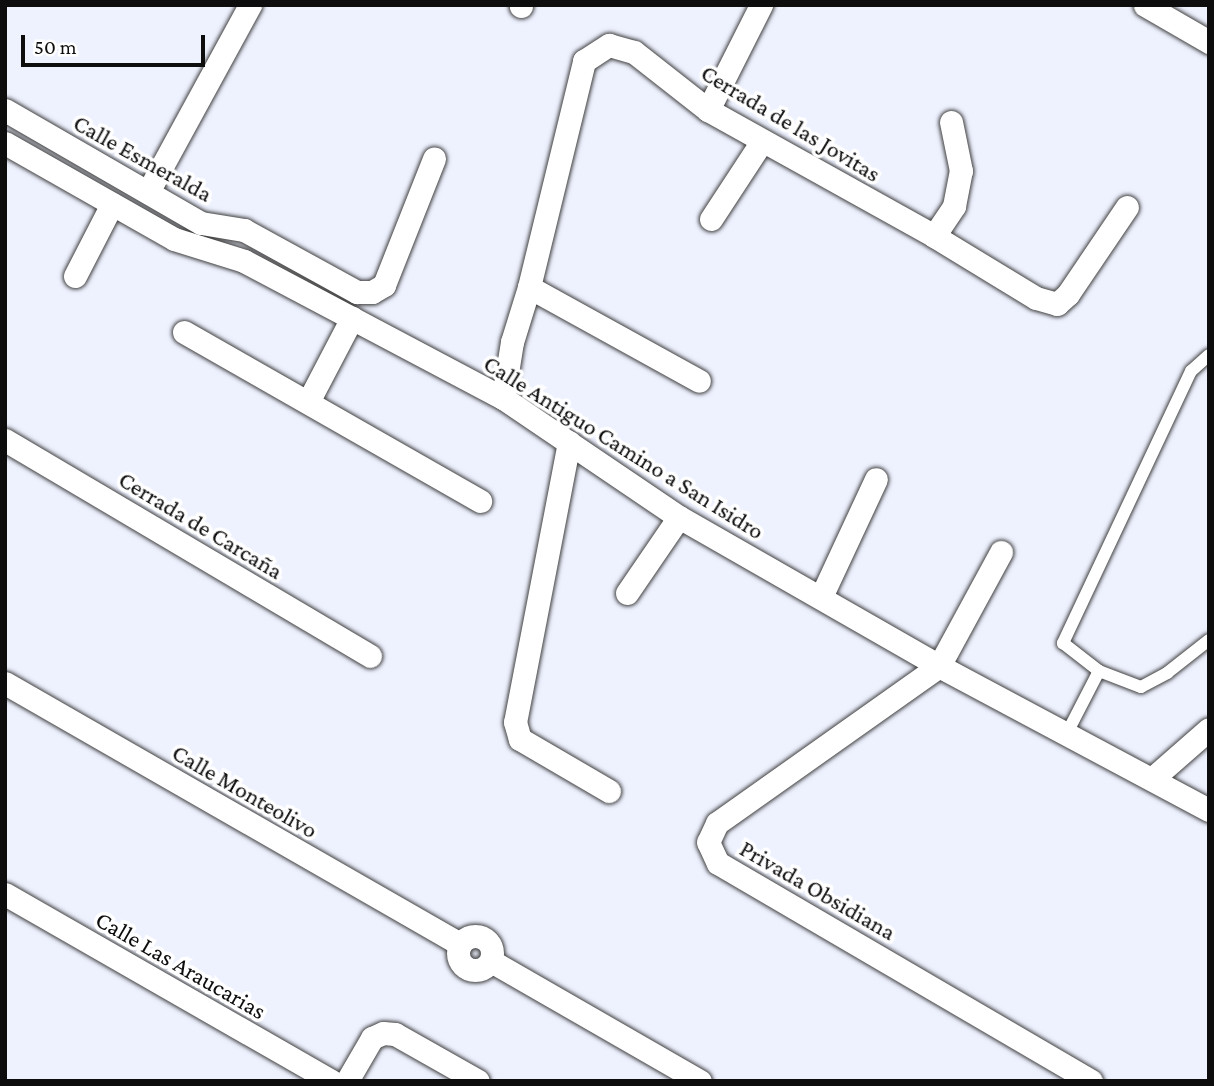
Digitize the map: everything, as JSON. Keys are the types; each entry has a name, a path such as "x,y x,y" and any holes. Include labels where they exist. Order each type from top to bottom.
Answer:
{"street":[{"path":"148,192 250,5"},
{"path":"708,110 761,5"},
{"path":"1145,5 1209,42"},
{"name":"Cerrada de las Jovitas","path":"503,398 512,342 529,287 584,61 609,45 634,52 708,110 934,236 1037,298 1058,304 1068,294 1127,207"},
{"name":"Calle Esmeralda","path":"5,110 201,223 244,230 357,292 372,292 384,285 434,159"},
{"path":"934,236 954,206 961,171 951,122"},
{"path":"711,219 762,141"},
{"name":"Calle Antiguo Camino a San Isidro","path":"5,143 174,239 244,261 503,398 679,517 939,666 1209,810"},
{"path":"75,276 112,204"},
{"path":"529,287 699,381"},
{"path":"308,402 352,318"},
{"path":"184,332 480,501"},
{"name":"Cerrada de Carcaña","path":"5,440 370,656"},
{"path":"569,442 514,722 520,739 609,791"},
{"path":"821,597 876,479"},
{"path":"627,593 679,517"},
{"path":"939,666 1001,552"},
{"name":"Privada Obsidiana","path":"939,666 717,823 708,842 718,863 1091,1081"},
{"name":"Calle Monteolivo","path":"5,683 460,944 470,936 484,937 493,948 491,961 701,1081"},
{"path":"1153,778 1209,729"},
{"name":"Calle Las Araucarias","path":"5,894 331,1081"},
{"path":"347,1081 372,1038 383,1033 395,1034 478,1081"}],"lane":[{"path":"1209,355 1191,371 1063,643 1099,671 1141,687 1167,673 1209,640"},
{"path":"1067,733 1099,671"}]}
